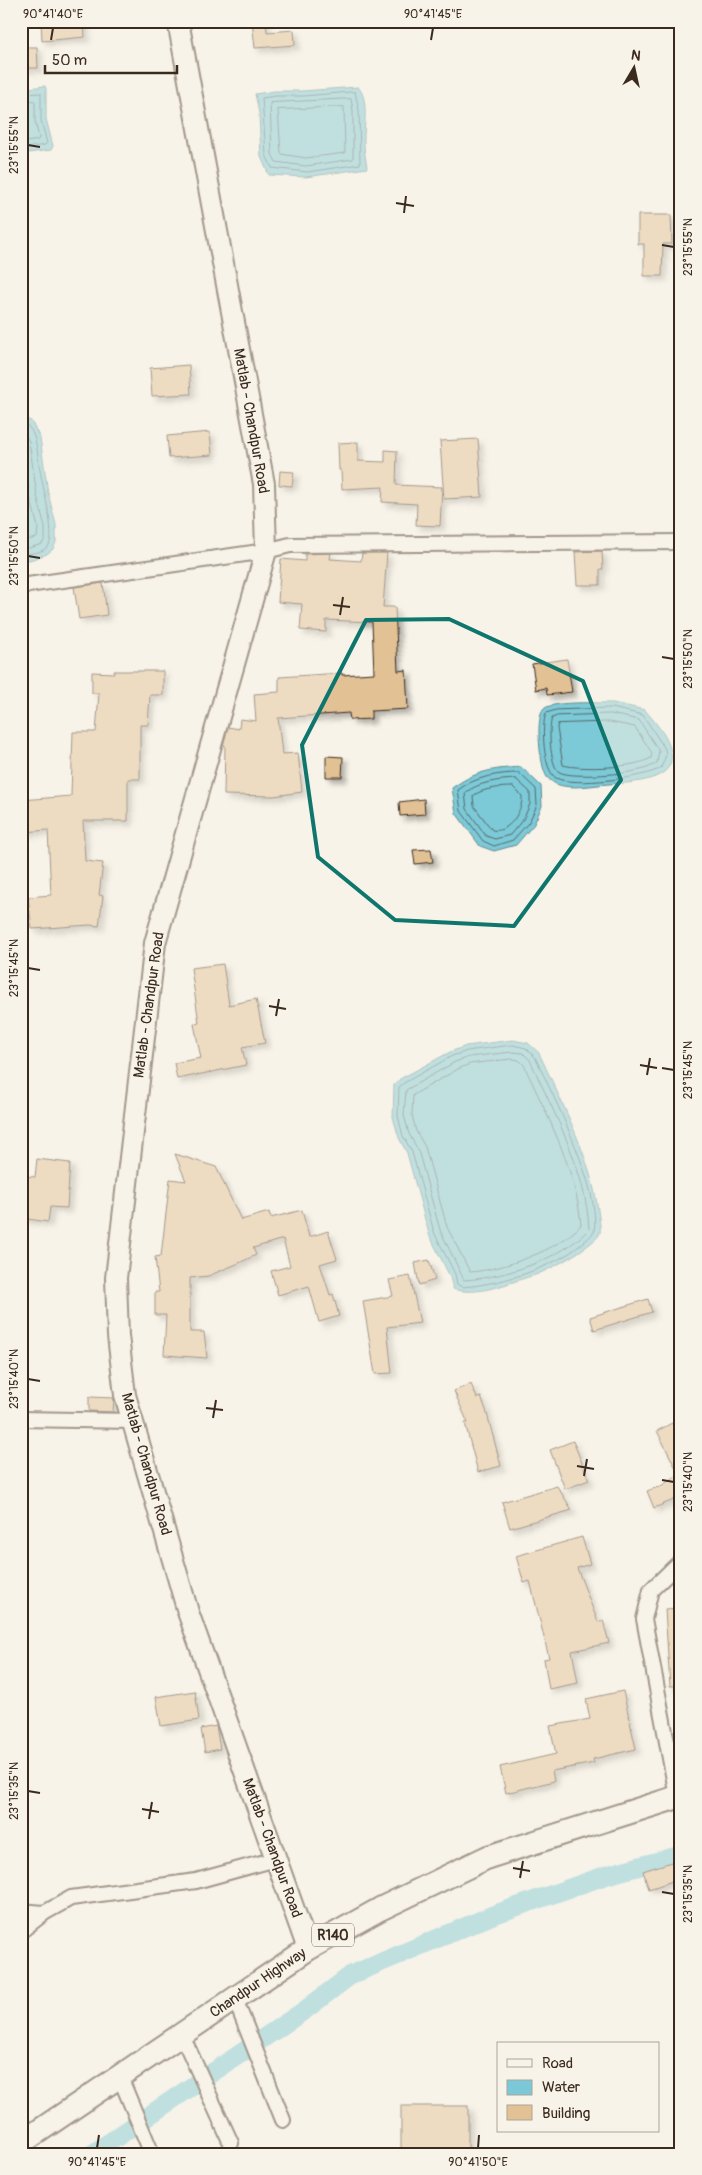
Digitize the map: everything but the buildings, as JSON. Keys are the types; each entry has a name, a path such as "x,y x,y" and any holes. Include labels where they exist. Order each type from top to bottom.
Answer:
{"main road":[{"name":"Matlab - Chandpur Road","path":"178,21 264,484 266,551 155,943 116,1278 118,1336 124,1395 188,1612 308,1949"},
{"name":"Chandpur Highway","path":"21,2143 308,1949 380,1909 488,1857 679,1796"}],"street":[{"path":"21,586 266,551 290,544 681,542"},
{"path":"21,1419 132,1421"},
{"path":"679,1796 644,1619 651,1590 681,1561"},
{"path":"21,1931 44,1913 71,1898 196,1881 276,1859"},
{"path":"21,1911 44,1913"},
{"path":"235,1998 283,2120"},
{"path":"182,2035 230,2143"},
{"path":"120,2077 142,2134 152,2154"}],"highlighted area":[{"path":"449,619 583,681 621,780 514,926 395,920 318,857 302,745 366,620"}],"water":[{"path":"45,86 46,119 53,146 51,150 21,154 21,89"},
{"path":"358,87 362,93 365,107 364,147 367,168 306,177 269,175 261,157 259,113 255,94 275,91"},
{"path":"21,417 31,421 40,438 48,493 56,525 56,542 53,549 47,554 30,560 21,559"},
{"path":"567,703 613,703 645,710 666,738 670,748 671,759 668,768 661,774 651,778 629,783 568,787 556,784 550,780 544,772 539,741 540,720 545,708"},
{"path":"521,767 541,786 542,806 534,824 516,845 494,851 480,846 456,813 452,788 476,774"},
{"path":"513,1040 528,1043 539,1053 567,1113 590,1174 599,1217 600,1233 579,1252 541,1273 484,1290 463,1291 453,1289 450,1277 429,1234 407,1153 399,1138 393,1117 394,1085 400,1079 450,1052 466,1046"}],"waterway":[{"path":"92,2154 305,2010 351,1975 493,1915 607,1875 681,1855"}]}
